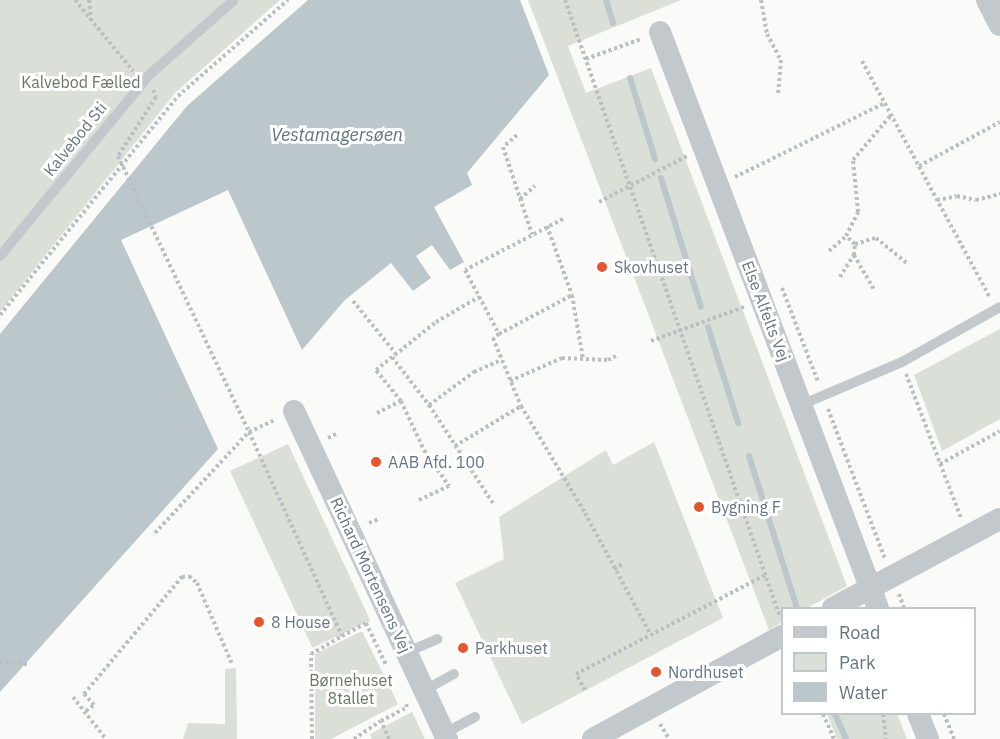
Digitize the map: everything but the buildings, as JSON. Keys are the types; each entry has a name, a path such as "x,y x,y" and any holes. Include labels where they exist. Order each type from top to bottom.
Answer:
{"street":[{"path":"987,0 1000,25"},
{"name":"Else Alfelts Vej","path":"660,32 875,599"},
{"name":"Richard Mortensens Vej","path":"294,411 446,736"},
{"path":"841,607 875,599 968,536 1000,519"},
{"path":"593,739 781,637"},
{"path":"918,715 928,739"}],"lane":[{"name":"Kalvebod Sti","path":"0,256 146,78 234,0"},
{"path":"801,405 902,362 998,308"},
{"path":"407,652 437,639"},
{"path":"425,690 454,674"},
{"path":"446,736 475,717"}],"path":[{"path":"75,0 92,23 146,78 156,97 118,156 155,228 342,636"},
{"path":"88,0 92,23"},
{"path":"0,315 178,96 288,0"},
{"path":"565,0 781,618"},
{"path":"761,0 767,34 781,60 778,93"},
{"path":"586,59 660,32"},
{"path":"862,61 998,308"},
{"path":"718,185 885,103"},
{"path":"829,251 846,236 858,212 853,160 891,115"},
{"path":"919,166 1000,122"},
{"path":"518,135 503,147 532,234"},
{"path":"598,202 631,188 680,159 704,149"},
{"path":"520,199 535,186"},
{"path":"937,200 957,196 976,200 1000,194"},
{"path":"499,334 465,270 563,219"},
{"path":"547,226 572,295 583,359"},
{"path":"846,236 855,244"},
{"path":"855,244 876,238 908,264"},
{"path":"840,277 854,255 855,244"},
{"path":"854,255 873,289"},
{"path":"572,295 493,338 521,406 650,633"},
{"path":"417,501 449,486 424,450 401,401 376,370 436,322 479,297"},
{"path":"353,301 429,405 493,503"},
{"path":"651,342 762,301"},
{"path":"510,381 562,358 616,356"},
{"path":"429,405 474,372 501,360"},
{"path":"902,362 968,536"},
{"path":"377,413 401,401"},
{"path":"455,446 521,406"},
{"path":"155,533 249,432 294,411"},
{"path":"940,464 1000,432"},
{"path":"614,568 623,564"},
{"path":"585,690 576,674 650,633 765,575"},
{"path":"86,711 94,705 84,694 182,577 189,576 197,583 232,664"},
{"path":"312,739 311,654 366,623 392,676"},
{"path":"0,663 27,664"},
{"path":"73,697 106,739"},
{"path":"354,739 361,737 381,721 407,707 402,697"},
{"path":"823,715 834,739"},
{"path":"882,715 886,739"},
{"path":"944,715 954,739"},
{"path":"381,721 389,739"}],"green space":[{"name":"Kalvebod Fælled","path":"0,0 280,0 175,93 0,312"},
{"path":"528,0 681,0 568,46 586,93 651,68 847,586 809,607 781,607 781,623 769,630"},
{"path":"1000,329 1000,419 942,451 914,375"},
{"path":"654,442 723,618 522,724 455,583 504,559 499,517 606,450 613,465"},
{"path":"288,444 370,621 312,648 230,471"},
{"name":"Børnehuset 8tallet","path":"362,631 398,704 331,739 315,739 315,654"},
{"path":"236,668 237,739 183,739 188,723 225,724 225,669"},
{"path":"412,712 425,739 372,739 370,734"},
{"path":"827,715 897,715 907,739 837,739"}],"water":[{"name":"Vestamagersøen","path":"308,0 520,0 549,75 467,173 472,185 434,207 464,262 450,270 432,245 416,256 431,278 413,291 391,263 345,300 302,350 228,190 121,240 218,449 0,692 0,334 187,106"}],"waterway":[{"path":"606,0 613,23"},
{"path":"630,78 655,159"},
{"path":"661,178 701,307"},
{"path":"708,327 738,423"},
{"path":"749,456 797,607"},
{"path":"835,715 846,739"}],"place":[{"name":"Skovhuset","path":"602,267"},
{"name":"AAB Afd. 100","path":"376,462"},
{"name":"Bygning F","path":"699,507"},
{"name":"8 House","path":"259,622"},
{"name":"Parkhuset","path":"463,648"},
{"name":"Nordhuset","path":"656,672"}]}
